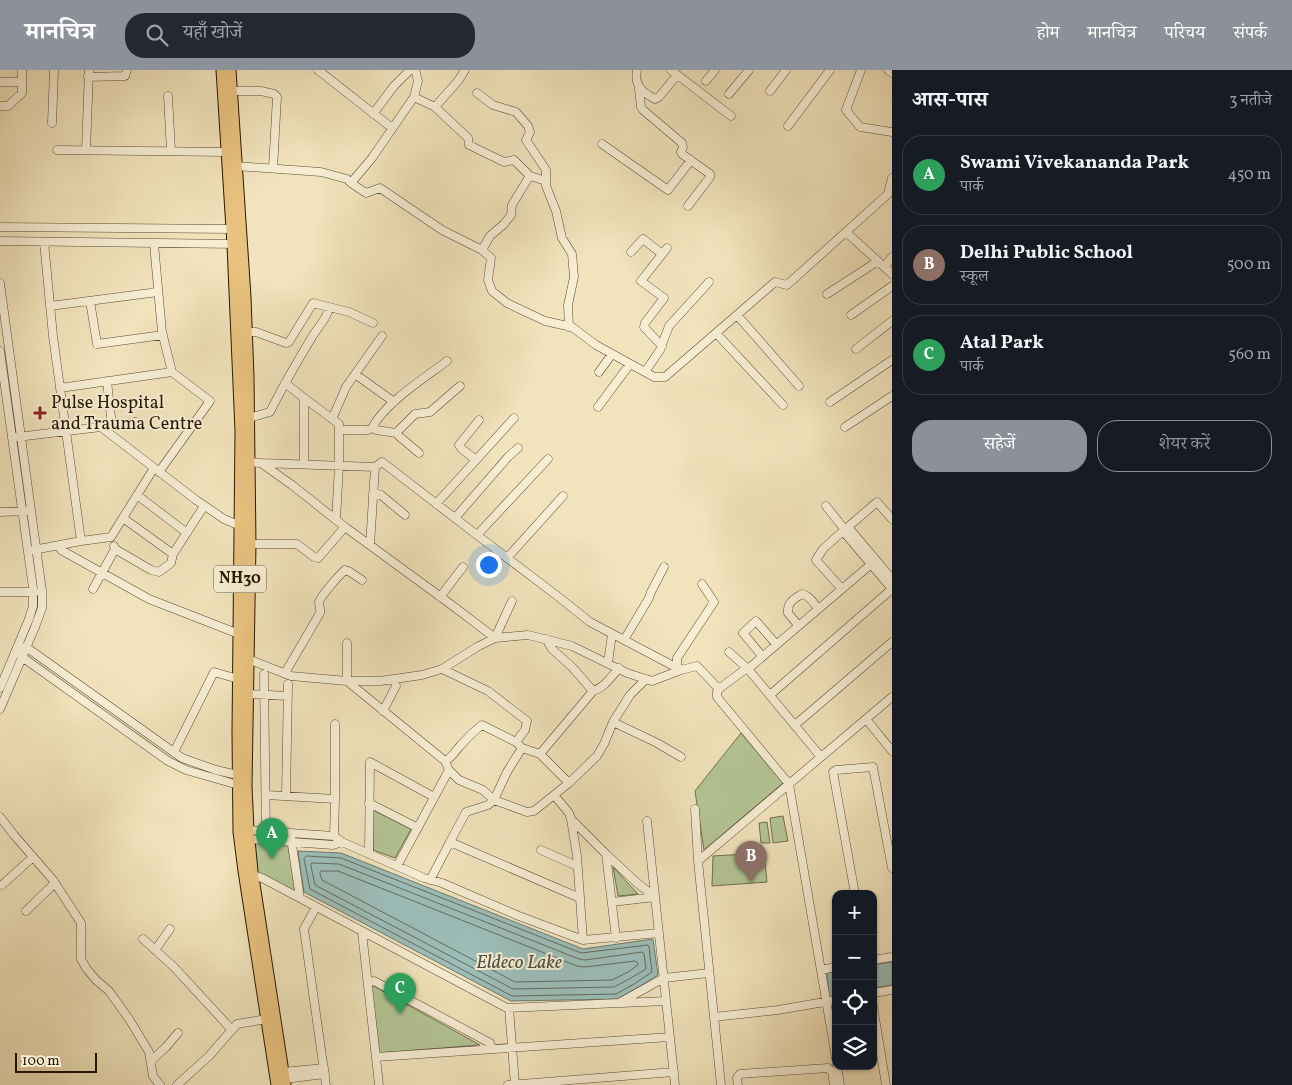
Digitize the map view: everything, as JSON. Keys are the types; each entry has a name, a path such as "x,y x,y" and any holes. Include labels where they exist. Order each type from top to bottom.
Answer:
{"highway":[{"name":"NH30","path":"222,70 227,152 237,245 245,527 250,544 247,694 239,832 267,1020 282,1080"},
{"name":"NH30","path":"230,70 236,166 236,229"},
{"name":"NH30","path":"237,245 247,332 249,418 255,462 245,527 239,634 238,678 242,781 253,875 282,1080"}],"street":[{"path":"0,106 8,106 22,94 22,70"},
{"path":"52,123 54,70"},
{"path":"86,150 88,73 125,76 127,70"},
{"path":"318,70 392,128"},
{"path":"373,114 394,86 410,70"},
{"path":"350,183 372,158 414,97 418,81 414,70"},
{"path":"435,107 465,70"},
{"path":"637,70 641,107 643,110 682,144 681,152 711,175 688,206"},
{"path":"706,81 715,70"},
{"path":"770,91 786,70"},
{"path":"788,126 830,70"},
{"path":"861,70 846,110 860,127 892,132"},
{"path":"888,70 892,72"},
{"path":"729,94 749,71"},
{"path":"639,89 655,99 659,97 674,72 732,116"},
{"path":"0,82 22,82"},
{"path":"231,91 261,91 274,94 277,97 273,168"},
{"path":"477,93 493,105 516,112 528,126 530,132 526,140 546,170 546,186 556,211 562,238 572,254 574,277 568,305 569,327"},
{"path":"168,96 171,151"},
{"path":"414,97 435,107 468,138 469,144 504,162 514,160 530,176 546,181"},
{"path":"602,144 668,190 691,160"},
{"path":"57,150 227,152"},
{"path":"236,166 321,172 347,179 366,193 380,188 442,230 482,250 491,258 488,280 492,291 507,303 545,321 572,328 596,345 654,377 665,376 775,282 787,285 888,194 892,178"},
{"path":"482,250 490,236 511,215 512,205 529,177"},
{"path":"0,227 236,229"},
{"path":"846,232 892,274"},
{"path":"631,252 643,239 665,251 642,281 664,298 645,322 644,327 662,346"},
{"path":"0,241 237,245"},
{"path":"44,242 60,388 81,541"},
{"path":"111,537 137,495 210,401 172,372 163,335 154,244"},
{"path":"884,267 892,257"},
{"path":"828,294 878,261"},
{"path":"0,282 42,591 42,608 0,708"},
{"path":"645,372 662,346 669,326 708,282"},
{"path":"851,315 892,286"},
{"path":"50,306 158,292"},
{"path":"90,301 97,344 163,335"},
{"path":"247,332 256,332 286,344 313,302 349,312 373,323"},
{"path":"249,418 270,412 285,383 327,316 329,308"},
{"path":"737,315 799,386"},
{"path":"856,349 892,321"},
{"path":"716,333 783,405"},
{"path":"332,419 346,387 382,336"},
{"path":"0,688 29,620 33,606 28,552 0,354 10,354"},
{"path":"599,372 612,354"},
{"path":"830,402 892,360"},
{"path":"339,430 368,430 372,428 394,402 447,361"},
{"path":"598,407 630,364"},
{"path":"60,388 172,372"},
{"path":"355,374 394,402"},
{"path":"107,381 112,426"},
{"path":"285,383 339,424 336,520"},
{"path":"396,433 415,414 430,412 460,386"},
{"path":"845,427 892,396"},
{"path":"304,398 304,464"},
{"path":"436,504 514,418"},
{"path":"476,460 459,445 462,439 480,420"},
{"path":"12,437 136,422"},
{"path":"101,427 204,506 224,519 245,527"},
{"path":"372,428 396,433 419,452"},
{"path":"455,518 518,448"},
{"path":"477,536 548,459"},
{"path":"255,462 339,466 375,466 382,462 590,622 681,670"},
{"path":"255,462 292,485 345,527 495,638"},
{"path":"370,545 375,466"},
{"path":"373,493 380,495 405,516"},
{"path":"137,495 187,533"},
{"path":"507,558 563,496"},
{"path":"841,588 816,560 823,549 877,502 892,519"},
{"path":"111,537 115,549 151,570 159,572 171,563 173,554 204,506"},
{"path":"826,506 873,561 892,579"},
{"path":"0,512 31,511"},
{"path":"123,518 173,554"},
{"path":"250,544 297,544 318,558 345,527"},
{"path":"28,552 111,537"},
{"path":"59,546 61,550 149,599 239,634"},
{"path":"93,589 115,549"},
{"path":"832,1036 789,784 717,697 719,689 762,656 873,561"},
{"path":"770,695 892,590 873,561"},
{"path":"440,597 463,567"},
{"path":"624,640 649,598 664,567"},
{"path":"285,673 320,613 319,603 322,597 345,570 362,580"},
{"path":"681,670 677,666 677,658 714,602 702,584"},
{"path":"0,592 42,591"},
{"path":"798,625 788,613 788,604 792,600 805,594 818,608"},
{"path":"495,638 512,601"},
{"path":"762,656 743,633 756,622 776,644"},
{"path":"248,659 290,676 347,682 380,681 422,675 442,669 495,638 528,634 572,646 627,673 652,681 697,666 719,689"},
{"path":"608,663 612,634"},
{"path":"546,639 552,649 572,666 593,691"},
{"path":"795,725 892,642"},
{"path":"347,643 347,682"},
{"path":"17,648 26,647 182,758 242,781"},
{"path":"17,648 22,658 168,761 186,770 242,781"},
{"path":"729,652 747,668 822,757"},
{"path":"540,754 593,691 603,686 619,668"},
{"path":"442,669 488,691 527,721 525,730 516,742"},
{"path":"174,752 214,672 238,678"},
{"path":"264,674 266,840"},
{"path":"384,711 396,686 394,679"},
{"path":"347,682 445,761 449,770 459,780 483,790 494,800 527,812 534,812 569,783 597,756 613,722 630,695 646,679"},
{"path":"286,796 288,684"},
{"path":"247,694 288,696"},
{"path":"698,861 892,697"},
{"path":"866,719 892,751"},
{"path":"613,722 681,757"},
{"path":"334,836 335,724"},
{"path":"445,761 482,725 516,742 522,748 540,754 569,783"},
{"path":"430,880 466,812 488,805 494,800 507,772 522,748"},
{"path":"369,854 370,762 434,797"},
{"path":"855,890 834,772 836,770 873,767 892,868"},
{"path":"397,866 449,770"},
{"path":"266,795 335,799"},
{"path":"554,795 569,813 571,819 583,940"},
{"path":"369,803 418,828"},
{"path":"695,809 698,861 721,1085"},
{"path":"0,817 55,883 81,923 81,959 86,968 109,992 129,1019 149,1052 153,1076 160,1085"},
{"path":"571,819 636,882 655,897"},
{"path":"647,820 675,1085"},
{"path":"249,835 266,831 334,836 342,842 430,880 442,883 519,916 583,940 659,933"},
{"path":"291,833 300,898"},
{"path":"249,835 266,840 291,842 333,845 342,842"},
{"path":"450,842 580,898"},
{"path":"541,850 577,866"},
{"path":"606,854 616,938"},
{"path":"2,885 33,857"},
{"path":"253,875 316,906 507,1008 666,1001"},
{"path":"26,911 55,883"},
{"path":"612,902 655,897"},
{"path":"316,906 304,929 326,1085"},
{"path":"155,950 170,929"},
{"path":"362,932 379,1085"},
{"path":"143,939 174,967 232,1030"},
{"path":"877,959 892,957"},
{"path":"821,970 832,968"},
{"path":"618,1003 664,978 709,973"},
{"path":"368,982 374,981 490,1043 492,1049"},
{"path":"877,993 892,990"},
{"path":"714,1017 778,1010 832,1001"},
{"path":"509,1008 515,1085"},
{"path":"177,1085 209,1056 238,1024 267,1020"},
{"path":"876,1025 886,1085"},
{"path":"150,1061 178,1033"},
{"path":"376,1057 670,1037"},
{"path":"738,1085 737,1078 740,1074 828,1068 832,1072 834,1085"},
{"path":"838,1070 840,1085"},
{"path":"282,1080 324,1071"},
{"path":"508,1085 674,1072"}],"green space":[{"path":"741,733 783,783 704,850 695,791"},
{"path":"373,810 411,829 395,858 373,850"},
{"path":"783,816 788,841 773,843 770,818"},
{"path":"767,822 770,843 761,843 759,823"},
{"path":"252,842 288,845 297,894 255,873"},
{"path":"764,853 767,882 712,886 713,856"},
{"path":"613,867 638,894 618,896"},
{"path":"370,984 480,1045 379,1053"}],"water":[{"name":"Eldeco Lake","path":"298,851 341,853 583,949 653,939 658,975 617,999 511,1001 304,892"},
{"path":"892,962 892,985 877,987 877,964"},
{"path":"832,972 832,997 829,997 827,973"}],"place":[{"name":"Pulse Hospital and Trauma Centre","path":"40,413"},
{"name":"Swami Vivekananda Park","path":"272,859"},
{"name":"Delhi Public School","path":"751,882"},
{"name":"Atal Park","path":"400,1014"}]}
